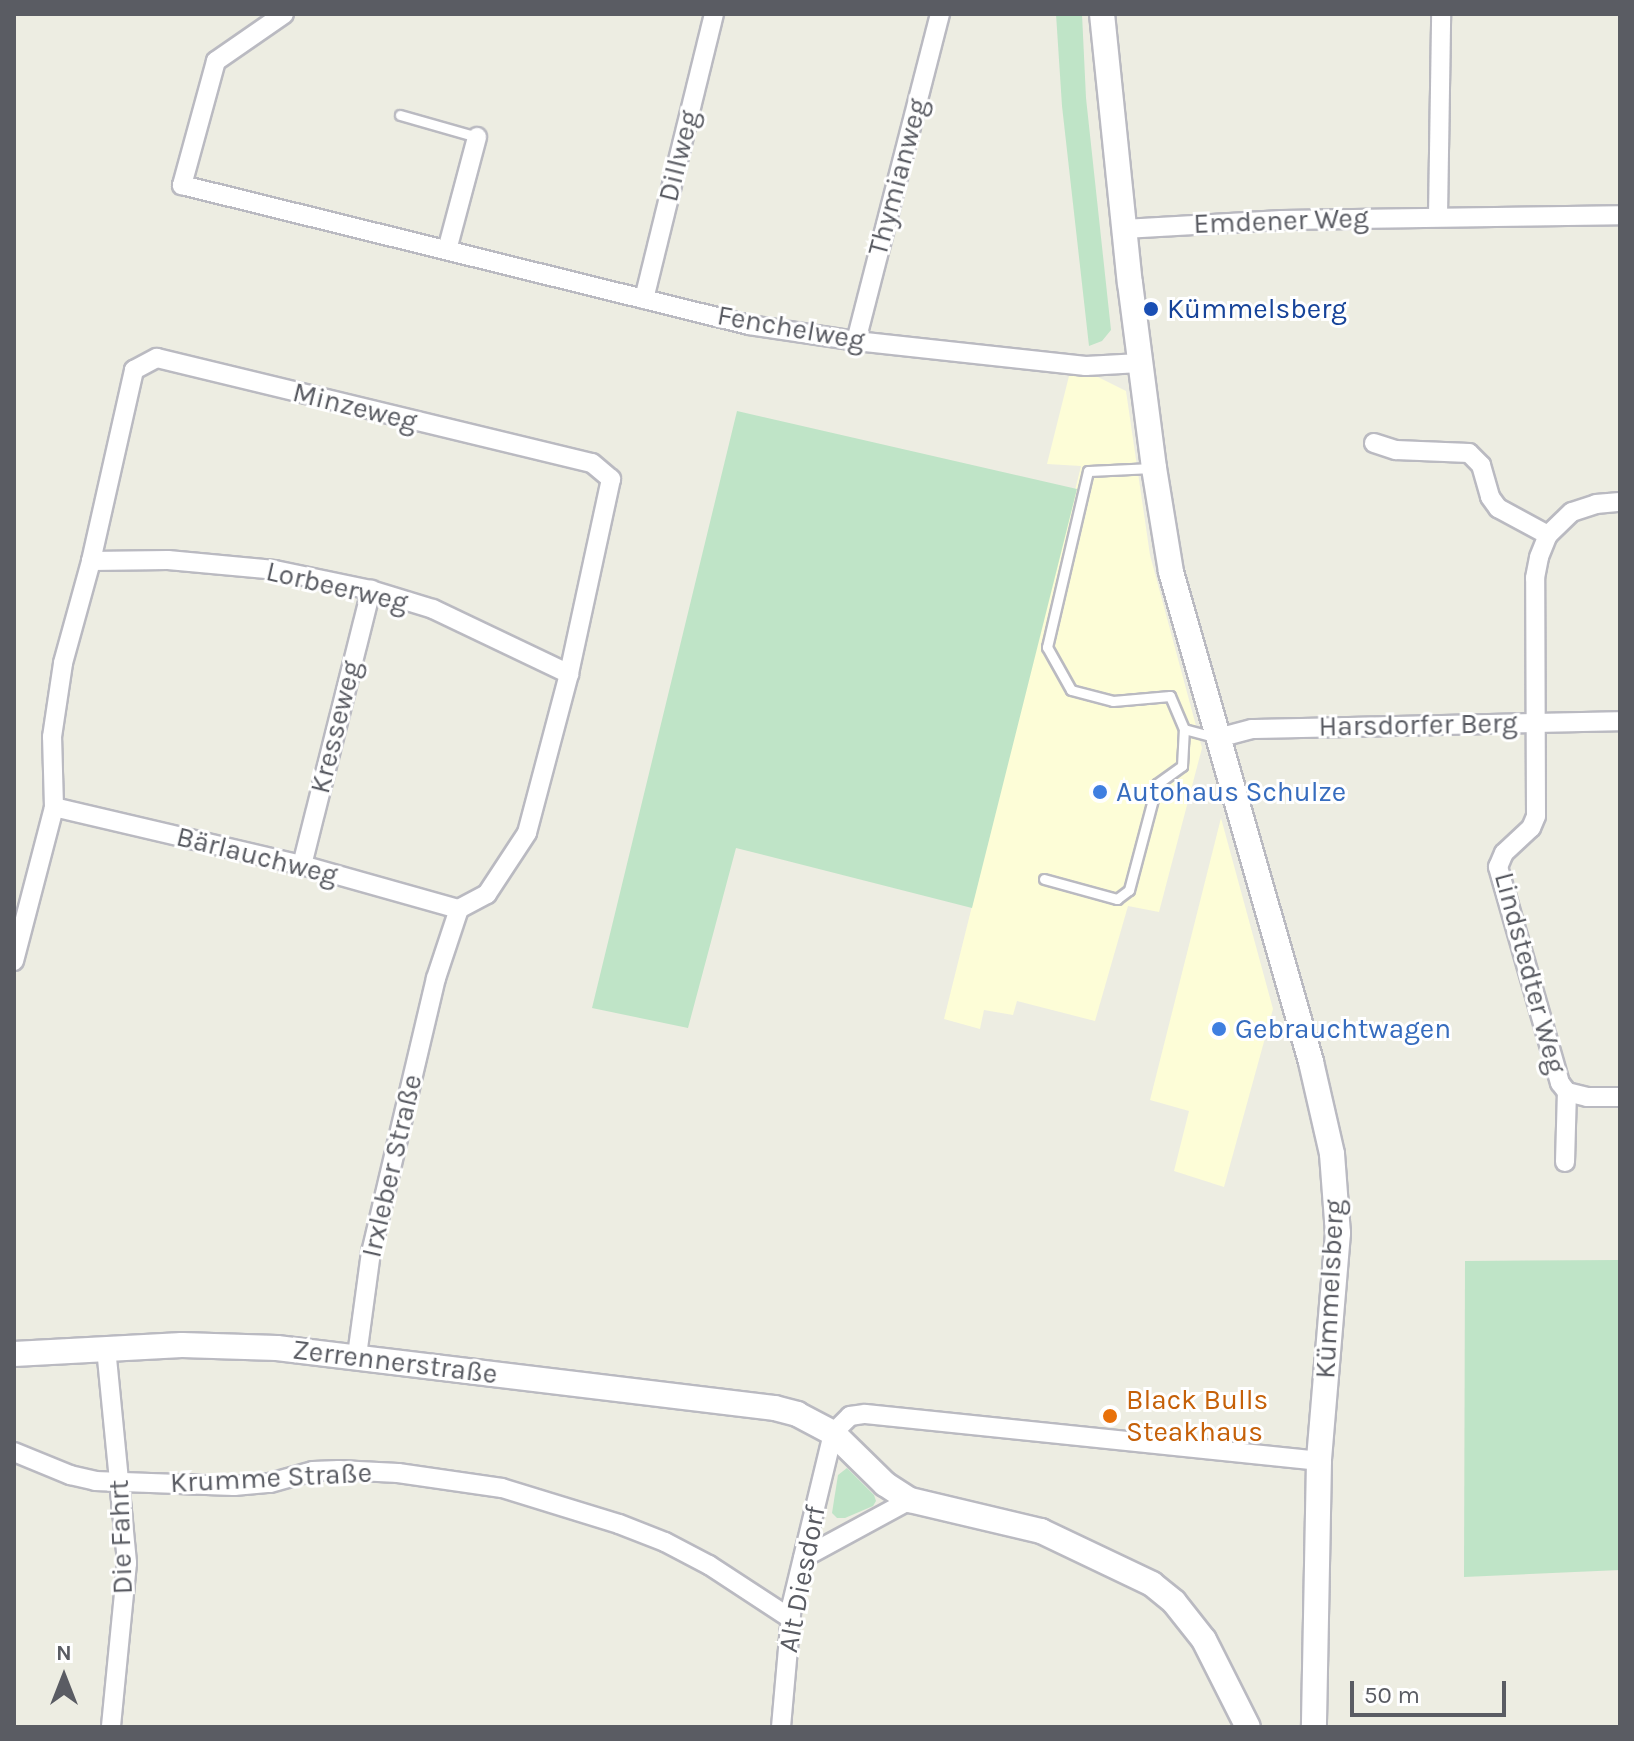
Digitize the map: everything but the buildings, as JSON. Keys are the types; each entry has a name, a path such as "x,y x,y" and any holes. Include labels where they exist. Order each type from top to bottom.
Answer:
{"main road":[{"name":"Kümmelsberg","path":"1102,14 1140,363 1171,572 1311,1062 1332,1154 1338,1233 1319,1461 1314,1727"},
{"name":"Zerrennerstraße","path":"14,1354 106,1348 241,1346 357,1356 775,1408 809,1419 833,1433 885,1484 910,1500"},
{"path":"910,1500 1041,1531 1152,1584 1174,1602 1204,1640 1248,1727"}],"street":[{"name":"Fenchelweg","path":"284,14 216,61 182,185 749,325 856,341 1086,366 1140,363"},
{"name":"Dillweg","path":"644,299 714,14"},
{"name":"Thymianweg","path":"856,341 940,14"},
{"path":"1438,216 1441,14"},
{"path":"447,250 477,137"},
{"name":"Emdener Weg","path":"1124,229 1438,216 1620,215"},
{"name":"Minzeweg","path":"14,961 54,807 52,737 63,663 91,561 134,370 157,358 592,463 611,479 569,674 527,833 487,894 459,909"},
{"path":"1374,443 1396,450 1469,453 1481,465 1498,508 1548,535 1572,512 1588,505 1620,502"},
{"name":"Lindstedter Weg","path":"1548,535 1535,578 1535,821 1501,856 1498,871 1560,1083 1567,1092 1587,1097 1620,1097"},
{"name":"Lorbeerweg","path":"91,561 168,560 275,570 371,590 433,609 569,674"},
{"name":"Kresseweg","path":"302,865 371,590"},
{"name":"Harsdorfer Berg","path":"1218,738 1252,729 1620,721"},
{"name":"Bärlauchweg","path":"54,807 302,865 459,909"},
{"name":"Irxleber Straße","path":"357,1356 371,1252 436,978 459,909"},
{"name":"Lindstedter Weg","path":"1565,1162 1567,1092"},
{"name":"Die Fahrt","path":"106,1348 127,1563 111,1727"},
{"path":"833,1433 845,1419 865,1414 1319,1461"},
{"name":"Alt Diesdorf","path":"781,1727 790,1618 833,1433"},
{"name":"Krumme Straße","path":"14,1452 77,1478 234,1486 270,1483 313,1471 339,1470 398,1473 502,1488 619,1524 673,1546 790,1618"},
{"path":"803,1558 910,1500"}],"lane":[{"path":"400,115 477,137"},
{"path":"1044,879 1117,899 1129,890 1157,784 1182,766 1184,729 1170,696 1113,701 1071,690 1047,647 1088,471 1154,468"},
{"path":"1184,729 1218,738"}],"shaded area":[{"path":"1056,14 1082,14 1086,98 1111,330 1102,341 1089,346 1062,106"},
{"path":"1069,376 1096,376 1126,391 1150,555 1202,748 1159,912 1128,906 1095,1021 1017,1001 1013,1015 984,1010 980,1029 944,1019 1081,466 1047,464"},
{"path":"737,411 1077,489 972,908 736,848 688,1028 592,1008"},
{"path":"1221,818 1273,1009 1224,1187 1174,1171 1189,1111 1150,1100"},
{"path":"1620,1260 1620,1570 1464,1577 1465,1261"},
{"path":"847,1468 874,1495 876,1501 873,1506 845,1518 837,1518 832,1513 838,1475"}],"place":[{"name":"Kümmelsberg","path":"1151,309"},
{"name":"Autohaus Schulze","path":"1100,792"},
{"name":"Gebrauchtwagen","path":"1219,1029"},
{"name":"Black Bulls Steakhaus","path":"1110,1416"}]}
